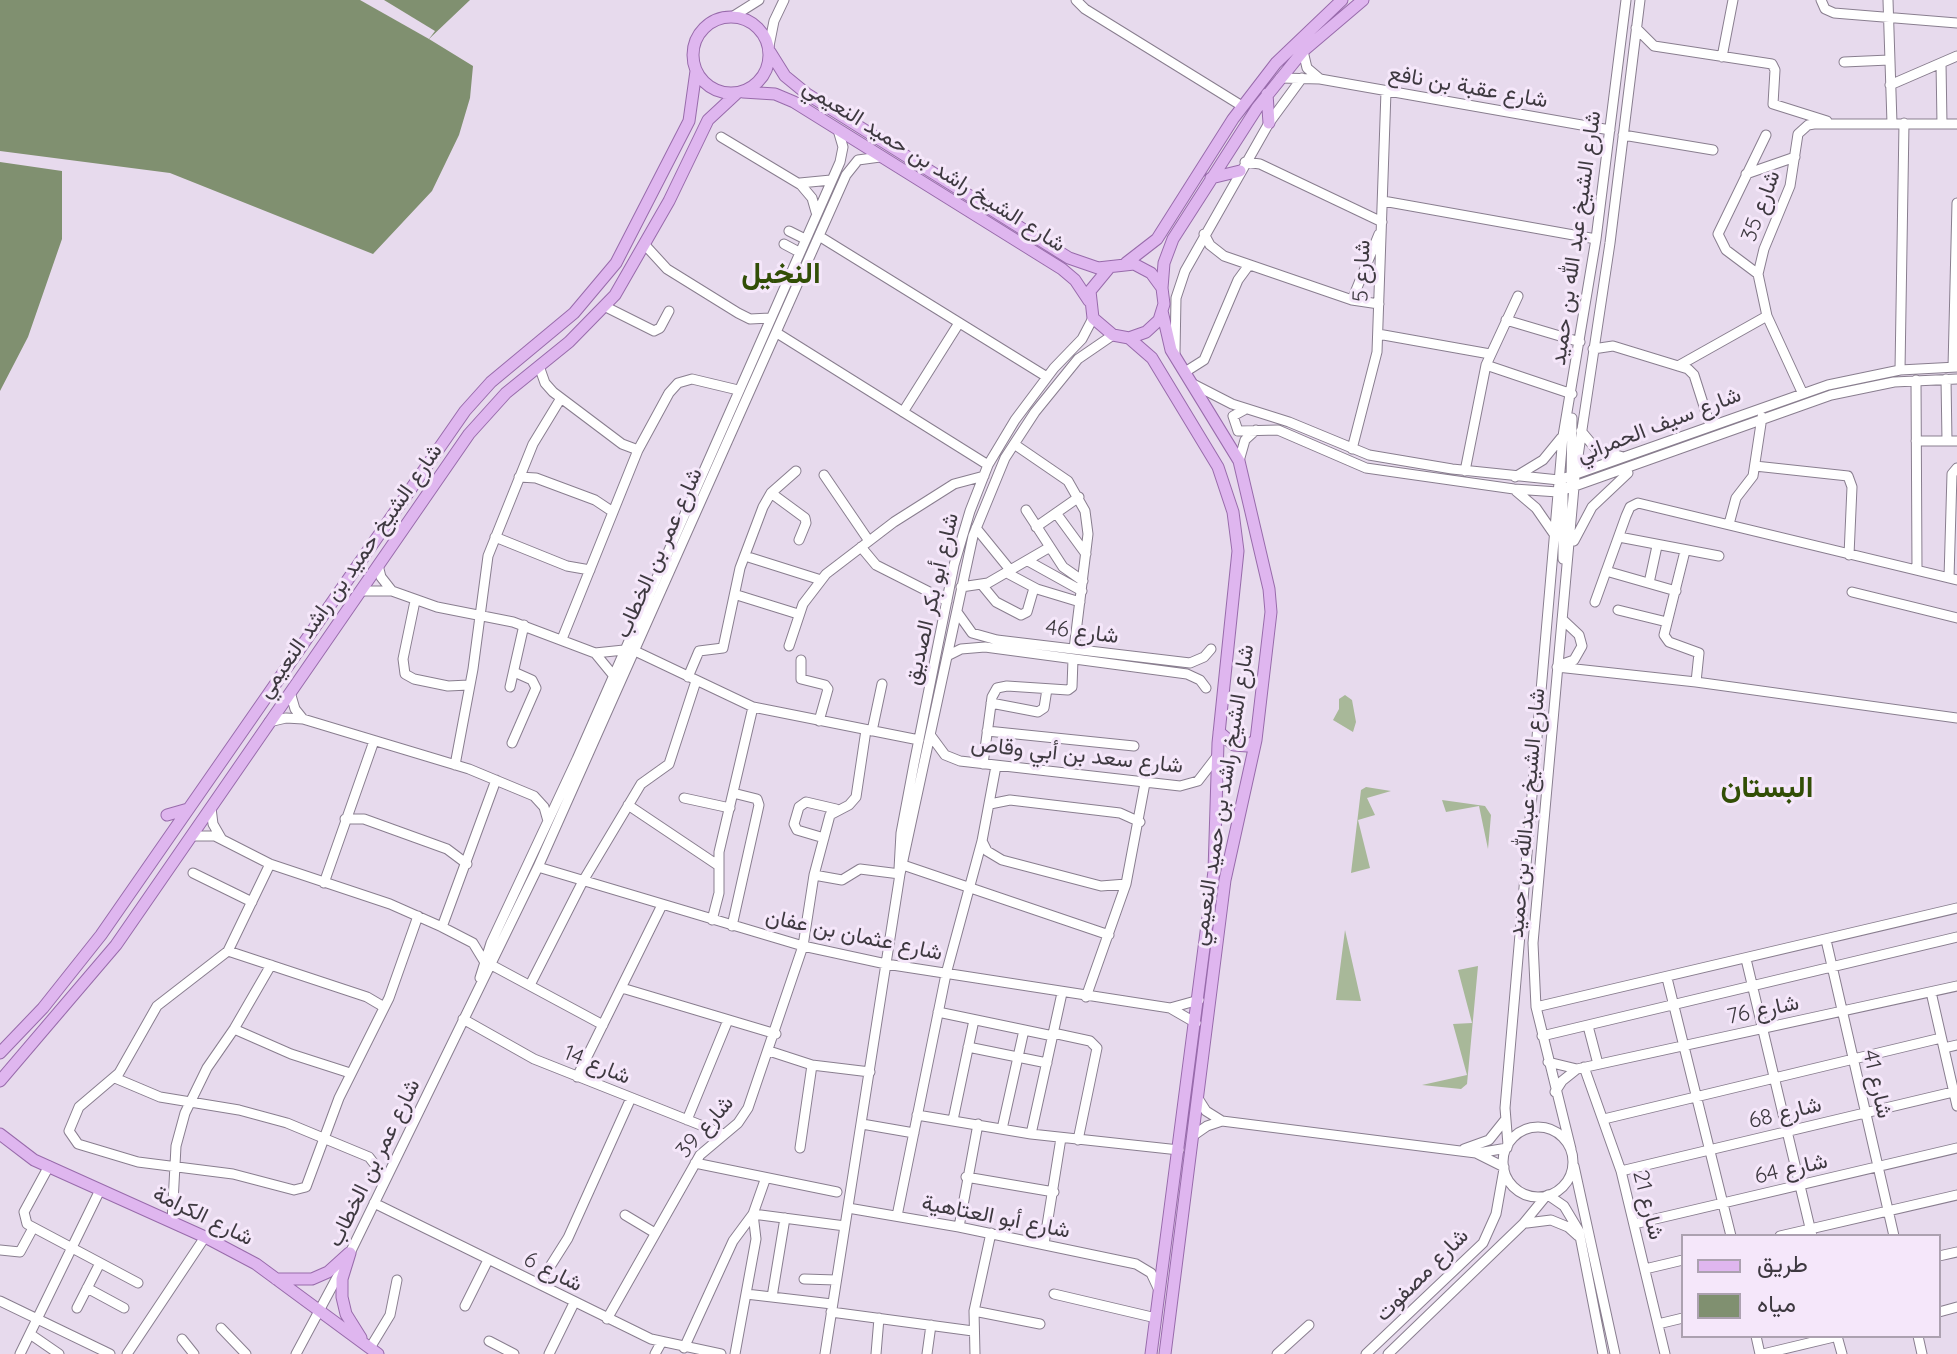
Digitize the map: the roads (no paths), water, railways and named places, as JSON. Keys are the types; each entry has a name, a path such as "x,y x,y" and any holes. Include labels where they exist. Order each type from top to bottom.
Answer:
{"main road":[{"path":"1342,0 1285,53 1242,106 1150,247 1125,264 1109,268 1094,281 1089,301 1093,318 1113,335 1129,338 1153,327 1162,311 1162,288 1169,248 1211,178 1267,94 1303,51 1363,0"},
{"path":"732,17 751,22 770,49 766,72 740,93 708,86 696,71 693,50 702,30 711,23 732,17"},
{"name":"شارع الشيخ راشد بن حميد النعيمي","path":"770,49 785,76 807,94 1069,258 1088,266 1109,268"},
{"name":"شارع الشيخ حميد بن راشد النعيمي","path":"0,1053 82,960 465,411 491,382 574,313 616,263 689,121 696,71"},
{"name":"شارع الشيخ راشد بن حميد النعيمي","path":"740,93 764,92 785,97 1062,269 1080,286 1089,301"},
{"name":"شارع الشيخ حميد بن راشد النعيمي","path":"0,1081 98,970 480,420 606,307 645,245 708,120 740,93"},
{"path":"1267,94 1269,123"},
{"path":"1211,178 1243,166"},
{"path":"1125,264 1143,267 1162,288"},
{"name":"شارع الشيخ راشد بن حميد النعيمي","path":"1162,311 1165,335 1175,356 1239,461 1270,600 1269,639 1256,740 1227,869 1165,1354"},
{"name":"شارع الشيخ راشد بن حميد النعيمي","path":"1129,338 1148,352 1210,453 1233,512 1238,562 1219,732 1215,857 1151,1354"},
{"path":"1219,732 1234,745 1247,746 1256,740"},
{"path":"167,815 188,809"},
{"name":"شارع الكرامة","path":"0,1134 17,1150 205,1237 276,1279 371,1349"},
{"path":"276,1279 312,1279 328,1272 350,1253"},
{"path":"350,1253 342,1279 344,1306 371,1349"}],"street":[{"path":"732,17 759,0"},
{"path":"770,49 774,21 784,0"},
{"path":"1076,0 1085,9 1242,106"},
{"name":"شارع الشيخ عبد الله بن حميد","path":"1568,478 1563,436 1596,239 1626,0"},
{"name":"شارع الشيخ عبد الله بن حميد","path":"1568,478 1580,430 1596,331 1640,0"},
{"path":"1722,57 1733,0"},
{"path":"1821,0 1829,11 1957,23"},
{"path":"1888,0 1892,123"},
{"path":"1636,28 1654,46 1772,64 1775,70 1772,102 1775,107 1832,123"},
{"path":"1303,51 1307,68 1320,79"},
{"path":"1890,85 1957,56"},
{"path":"1844,62 1889,60"},
{"path":"1941,63 1942,124"},
{"name":"شارع عقبة بن نافع","path":"1280,78 1320,79 1610,130"},
{"path":"1175,356 1176,298 1204,234 1269,123 1302,78"},
{"name":"شارع 5","path":"1352,449 1375,367 1386,91"},
{"name":"شارع 35","path":"1802,392 1767,316 1758,274 1764,249 1790,186 1802,129 1832,123 1957,124"},
{"path":"1900,370 1904,123"},
{"name":"شارع عمر بن الخطاب","path":"488,962 491,943 538,867 613,675 843,152 837,128"},
{"path":"1623,135 1713,150"},
{"path":"1758,274 1722,245 1718,234 1766,135"},
{"path":"721,137 797,182 809,193 816,214"},
{"name":"شارع عمر بن الخطاب","path":"296,1354 350,1253 479,985 562,790 581,761 635,651 853,164 864,157 883,158"},
{"path":"1746,174 1795,157"},
{"path":"1243,166 1260,164 1382,225 1352,300"},
{"path":"797,182 814,184 831,180"},
{"path":"1383,201 1596,239"},
{"path":"1955,367 1957,203"},
{"path":"789,231 805,239"},
{"path":"1204,234 1219,253 1352,300 1379,304"},
{"path":"819,236 1047,377"},
{"path":"784,244 799,252"},
{"path":"645,245 667,269 738,313 757,320 770,318"},
{"path":"1185,372 1204,360 1238,280 1249,265"},
{"path":"788,276 795,275 799,281"},
{"path":"1465,471 1486,365 1518,296"},
{"path":"606,307 654,331 660,328 669,311"},
{"path":"1678,366 1767,316"},
{"name":"شارع أبو بكر الصديق","path":"920,765 919,740 947,601 962,538 988,465 1047,377 1082,339 1093,318"},
{"path":"1506,320 1580,342"},
{"path":"903,412 959,323"},
{"path":"1596,331 1613,346 1678,366 1694,375 1710,425"},
{"path":"777,333 988,465"},
{"path":"1378,334 1490,354"},
{"name":"شارع أبو بكر الصديق","path":"825,1354 901,870 901,833 931,736 976,528 996,477 1014,444 1071,367 1094,346 1113,335"},
{"path":"1593,349 1613,346"},
{"path":"1486,365 1572,390 1568,478"},
{"path":"539,366 545,383 561,398 622,444 638,450"},
{"name":"شارع سيف الحمراني","path":"1256,430 1278,430 1375,470 1514,489 1565,491 1710,425 1802,392 1900,370 1955,367"},
{"path":"746,372 757,377"},
{"path":"562,639 638,450 669,393 678,383 699,379 738,390"},
{"path":"1916,441 1952,441 1952,379"},
{"name":"شارع سيف الحمراني","path":"1193,384 1248,410 1289,422 1352,449 1388,460 1514,477 1568,478 1633,462 1845,392 1916,380 1952,379"},
{"path":"1916,380 1917,570"},
{"path":"455,765 485,570 495,537 533,444 561,398"},
{"path":"1248,410 1237,412 1234,427 1243,432 1256,430"},
{"path":"1729,524 1736,498 1752,480 1762,417"},
{"path":"1239,461 1245,440 1256,430"},
{"path":"1569,552 1592,507 1633,462 1604,454 1590,444 1580,430"},
{"path":"1514,477 1543,460 1563,436"},
{"path":"983,764 994,692 1002,686 1071,689 1086,554 1088,522 1079,497 1059,473 1014,444"},
{"path":"1755,466 1848,476 1852,487 1849,555"},
{"path":"1595,602 1630,507 1638,503 1953,579 1952,474 1957,468"},
{"path":"530,985 583,881 641,784 669,764 699,651 723,648 745,556 771,493 796,471"},
{"path":"824,475 876,565 947,601"},
{"path":"789,646 798,614 821,580 865,544 960,481 984,476"},
{"path":"519,477 536,478 582,494 613,512"},
{"name":"شارع الشيخ عبدالله بن حميد","path":"1507,1146 1505,1120 1555,536 1568,478"},
{"name":"شارع الشيخ عبدالله بن حميد","path":"1568,478 1565,491 1569,552 1533,943 1536,1007 1571,1149"},
{"path":"1514,489 1536,508 1555,536"},
{"path":"1565,491 1566,578"},
{"path":"771,493 805,518 799,540"},
{"path":"1036,527 1079,497"},
{"path":"1026,510 1082,591"},
{"path":"1056,513 1086,554"},
{"path":"976,528 1009,572 1034,588 1082,591"},
{"path":"495,537 567,566 590,570"},
{"path":"1619,537 1719,556"},
{"path":"1649,583 1657,546"},
{"path":"961,587 982,585 1050,547"},
{"path":"1685,551 1664,635 1669,642 1699,653 1696,682"},
{"path":"745,556 821,580"},
{"path":"1028,561 1082,591"},
{"path":"378,565 383,582 392,591 415,601 479,613 562,639 595,653 613,675"},
{"path":"1606,571 1676,591"},
{"path":"982,585 996,602 1021,615 1027,612 1034,588"},
{"path":"360,591 392,591"},
{"path":"1852,592 1957,618"},
{"path":"737,595 798,614"},
{"path":"415,601 403,659 405,674 448,686 469,685"},
{"name":"شارع 46","path":"957,610 972,633 996,644"},
{"path":"1618,610 1667,622"},
{"path":"1557,666 1574,660 1582,646 1579,635 1562,619"},
{"path":"510,687 524,625"},
{"name":"شارع 46","path":"947,656 969,647 996,644 1170,667 1192,675 1206,688"},
{"name":"شارع 46","path":"1170,667 1195,662 1211,649"},
{"path":"595,653 624,650"},
{"path":"635,651 753,707 919,740"},
{"path":"801,660 801,679 828,689 819,721"},
{"path":"1557,666 1957,718"},
{"path":"512,743 536,688 532,680 514,672"},
{"path":"1543,681 1556,682"},
{"path":"869,730 882,684"},
{"path":"991,703 1038,712 1044,708 1047,689"},
{"path":"290,692 295,709 303,719"},
{"path":"712,920 719,893 719,866 730,808 753,707"},
{"path":"269,722 286,718 303,719 455,765 534,796 549,796 562,790"},
{"name":"شارع 39","path":"607,1319 695,1163 743,1116 776,1034 803,946 814,875 830,815 836,809 849,805 856,797 869,730"},
{"path":"987,731 1134,746"},
{"name":"شارع سعد بن أبي وقاص","path":"931,736 939,750 952,759 1180,786 1192,784 1218,755"},
{"path":"324,883 374,741"},
{"path":"897,1216 946,974 982,841 996,766"},
{"path":"442,927 496,780"},
{"path":"1086,997 1126,884 1145,783"},
{"path":"732,926 759,805 757,799 733,793"},
{"path":"534,796 544,807 548,821"},
{"path":"684,798 730,808"},
{"path":"990,804 1010,800 1120,813 1140,822"},
{"path":"824,838 797,830 794,824 799,807 806,802 836,809"},
{"path":"628,805 719,866"},
{"path":"211,808 213,824 221,838"},
{"path":"345,819 364,819 447,849 467,864"},
{"path":"192,836 221,838 270,864 442,927 473,943 488,962 603,1025"},
{"path":"982,841 991,855 1002,860 1101,886 1126,884"},
{"path":"270,864 228,951 157,1006 115,1078 79,1107 70,1126 71,1137 78,1144 124,1159 233,1174 298,1190 311,1180 324,1137 350,1073 384,1007 418,916"},
{"name":"شارع عثمان بن عفان","path":"538,867 803,946 886,964 1170,1008 1196,1023"},
{"path":"814,875 842,880 860,869 901,870 969,887 1109,935"},
{"path":"1527,869 1540,870"},
{"path":"193,873 252,902"},
{"path":"577,1077 662,905"},
{"path":"1536,1007 1957,908"},
{"path":"1542,1036 1957,937"},
{"name":"شارع 41","path":"1826,940 1894,1234"},
{"path":"473,943 491,943"},
{"path":"228,951 367,997 384,1007"},
{"path":"1746,959 1812,1232 1957,1195"},
{"path":"172,1222 178,1136 190,1102 207,1068 271,965"},
{"path":"1667,978 1731,1234"},
{"name":"شارع 76","path":"1548,1062 1581,1068 1957,986"},
{"path":"622,988 776,1034"},
{"path":"1931,992 1957,1106"},
{"path":"1031,1134 1062,993"},
{"name":"شارع عثمان بن عفان","path":"1170,1008 1199,1000"},
{"path":"938,1012 1090,1041 1097,1048 1078,1140"},
{"name":"شارع 14","path":"463,1019 524,1055 723,1134"},
{"path":"687,1120 728,1020"},
{"path":"953,1120 974,1020"},
{"path":"1588,1026 1598,1064"},
{"path":"234,1029 350,1073"},
{"path":"1002,1129 1024,1030"},
{"path":"1604,1119 1941,1038"},
{"path":"1944,1048 1957,1045"},
{"path":"968,1047 1047,1063"},
{"path":"769,1051 812,1065 870,1072"},
{"path":"800,1148 812,1065"},
{"path":"1555,1092 1562,1081 1581,1068"},
{"name":"شارع 21","path":"1581,1068 1604,1119 1621,1171 1665,1354"},
{"path":"115,1078 160,1097 255,1113 324,1137 369,1157 386,1179"},
{"name":"شارع 68","path":"1621,1171 1955,1091"},
{"path":"539,1284 568,1238 631,1098"},
{"path":"1199,1100 1206,1111 1222,1121 1476,1153 1507,1146 1521,1132 1540,1127 1559,1134 1571,1149 1615,1354"},
{"path":"917,1115 1031,1134 1179,1150"},
{"path":"1456,1151 1489,1140 1505,1120"},
{"path":"1194,1135 1222,1121"},
{"path":"862,1124 914,1133"},
{"path":"959,1227 978,1124"},
{"path":"1044,1244 1061,1138"},
{"path":"1504,1168 1507,1146"},
{"name":"شارع 64","path":"1634,1224 1957,1148"},
{"path":"1476,1153 1504,1168 1519,1191 1547,1195 1570,1214 1581,1240 1603,1354"},
{"path":"1547,1195 1566,1182 1573,1161"},
{"path":"695,1163 765,1180 837,1192"},
{"path":"49,1166 24,1212 24,1221 138,1283"},
{"name":"شارع مصفوت","path":"1366,1354 1483,1243 1496,1214 1504,1168"},
{"path":"966,1177 1054,1192"},
{"path":"684,1348 733,1241 753,1214 765,1180"},
{"path":"20,1354 100,1190"},
{"name":"شارع مصفوت","path":"1388,1354 1523,1224 1547,1195"},
{"name":"شارع 6","path":"374,1203 661,1343 721,1354"},
{"name":"شارع أبو العتاهية","path":"848,1208 991,1233 1136,1264"},
{"path":"753,1214 845,1226"},
{"path":"735,1354 756,1233 753,1214"},
{"path":"625,1215 655,1233"},
{"path":"772,1297 785,1218"},
{"path":"1523,1224 1541,1219 1560,1222 1581,1240"},
{"path":"0,1250 20,1252 33,1228"},
{"path":"975,1354 974,1311 991,1233"},
{"path":"127,1354 205,1237"},
{"path":"1136,1264 1150,1263 1166,1250"},
{"path":"465,1306 488,1260"},
{"path":"1645,1269 1681,1260"},
{"path":"77,1308 100,1263"},
{"path":"1136,1264 1151,1273 1160,1294"},
{"path":"804,1279 836,1280"},
{"path":"371,1349 390,1315 397,1280"},
{"path":"87,1288 124,1308"},
{"path":"746,1294 973,1331"},
{"path":"1054,1294 1156,1318"},
{"path":"0,1301 110,1354"},
{"path":"549,1354 574,1303"},
{"path":"974,1311 1040,1324"},
{"path":"876,1354 879,1318"},
{"path":"1658,1324 1681,1318"},
{"path":"927,1354 931,1325"},
{"path":"1277,1354 1309,1325"},
{"path":"221,1328 246,1354"},
{"path":"30,1334 59,1354"},
{"path":"1762,1354 1830,1338"},
{"path":"182,1339 194,1354"},
{"path":"489,1341 514,1354"},
{"path":"81,1354 87,1343"},
{"path":"655,1354 661,1343"}],"water":[{"path":"0,0 470,0 429,39 473,66 470,98 459,135 432,191 373,254 170,173 0,151"},
{"path":"0,162 62,171 62,239 28,337 0,391"}],"district":[{"name":"النخيل","path":"781,274"},
{"name":"البستان","path":"1767,788"}]}
